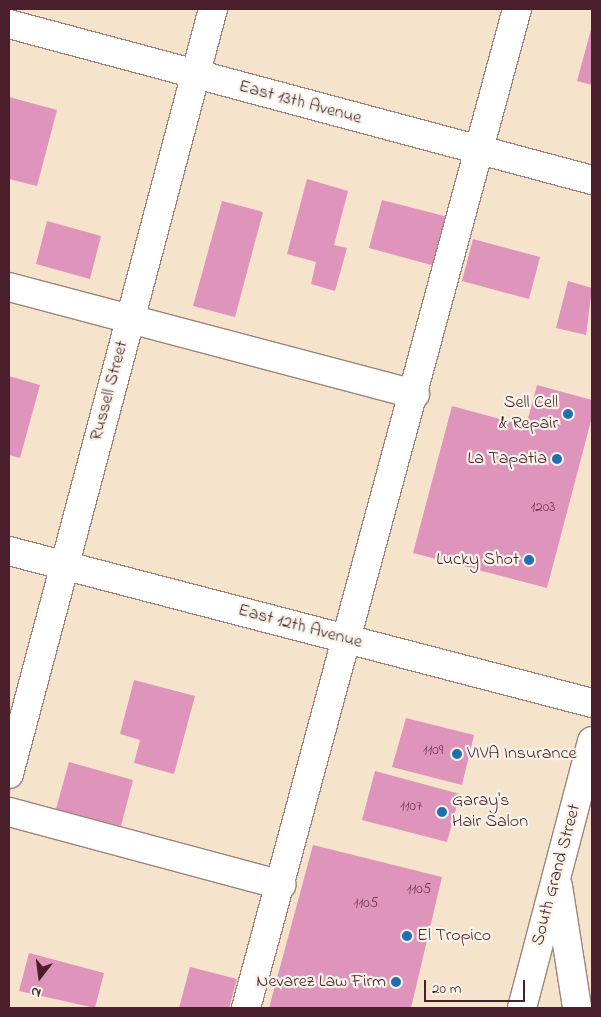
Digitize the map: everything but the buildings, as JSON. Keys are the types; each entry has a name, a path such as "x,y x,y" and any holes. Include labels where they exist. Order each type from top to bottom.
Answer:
{"street":[{"name":"Russell Street","path":"9,774 214,9"},
{"path":"246,1008 350,640 517,9"},
{"name":"East 13th Avenue","path":"9,24 592,180"},
{"path":"9,287 415,394"},
{"name":"East 12th Avenue","path":"9,551 592,702"},
{"name":"South Grand Street","path":"522,1008 592,741"},
{"path":"9,812 281,885"},
{"path":"556,877 577,1008"}],"place":[{"name":"Sell Cell & Repair","path":"568,414"},
{"name":"La Tapatia","path":"557,459"},
{"name":"Lucky Shot","path":"529,560"},
{"name":"VIVA Insurance","path":"457,754"},
{"name":"Garay's Hair Salon","path":"442,812"},
{"name":"El Tropico","path":"407,936"},
{"name":"Nevarez Law Firm","path":"396,982"}]}
